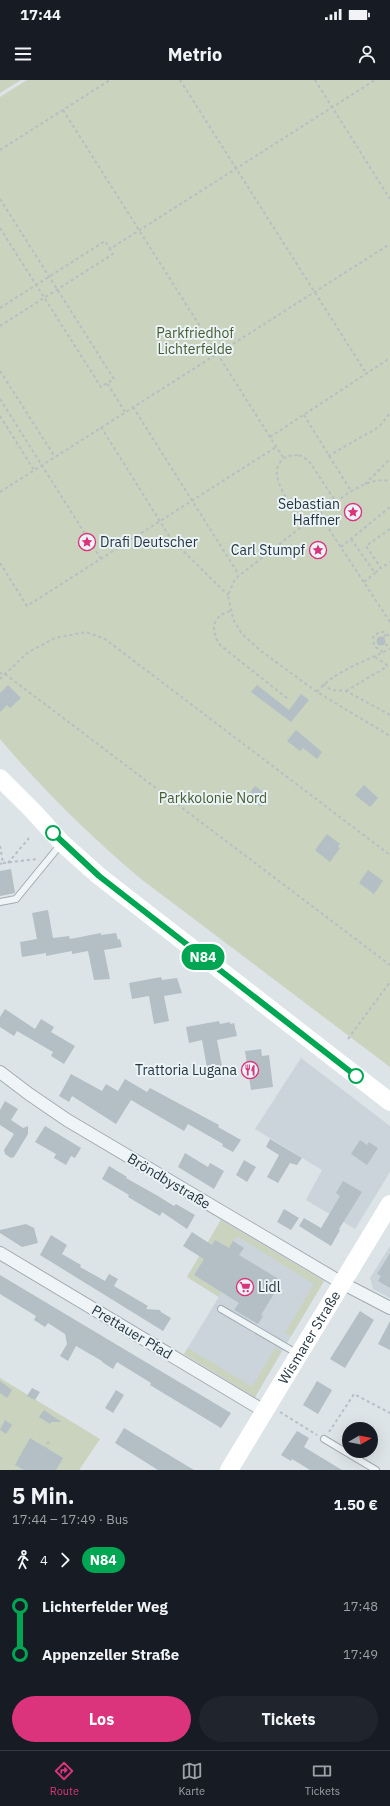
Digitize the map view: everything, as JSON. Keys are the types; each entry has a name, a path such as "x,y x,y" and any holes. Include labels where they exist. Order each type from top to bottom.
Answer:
{"main road":[{"path":"1,780 34,812 62,843 99,876 144,913 390,1102"},
{"name":"Wismarer Straße","path":"229,1470 272,1412 299,1354 390,1204"}],"street":[{"name":"Bröndbystraße","path":"0,1072 67,1120 342,1283 390,1308"},
{"name":"Prettauer Pfad","path":"0,1253 272,1412"}],"lane":[{"path":"0,902 16,899 62,843"},
{"path":"222,1309 299,1354"},
{"path":"324,1439 376,1470"}],"path":[{"path":"0,150 110,80"},
{"path":"180,80 366,373"},
{"path":"315,80 390,199"},
{"path":"110,249 375,80"},
{"path":"63,110 284,459"},
{"path":"0,199 114,379 101,387 0,228"},
{"path":"0,308 105,241 113,254 0,326"},
{"path":"0,492 390,244"},
{"path":"270,437 390,358"},
{"path":"0,371 55,457"},
{"path":"107,383 125,412"},
{"path":"0,399 101,559"},
{"path":"133,407 238,575"},
{"path":"328,456 378,427 390,414"},
{"path":"304,415 351,491"},
{"path":"0,416 34,470"},
{"path":"102,427 172,539 228,595"},
{"path":"0,563 27,606 276,447"},
{"path":"305,524 277,480 276,470 278,465 284,459 294,455 299,455 308,460 336,502"},
{"path":"364,485 390,459"},
{"path":"390,481 386,480 364,485 351,491 238,575 232,584 228,595 230,611 237,627 242,634 261,651 317,692 390,736"},
{"path":"341,547 390,508"},
{"path":"319,514 390,622"},
{"path":"381,568 366,546 390,529"},
{"path":"351,539 375,573"},
{"path":"364,582 390,562"},
{"path":"230,611 223,613 214,624 214,634 220,645 288,699"},
{"path":"0,679 27,653 55,638 86,632 105,639 390,855"},
{"path":"383,652 372,642 374,635 379,632 390,637"},
{"path":"317,692 323,684 352,667 375,657 390,648 385,644"},
{"path":"346,691 389,666 375,657"},
{"path":"0,672 2,676"},
{"path":"5,674 390,965"},
{"path":"323,684 331,690 346,691 390,715"},
{"path":"8,862 29,838"},
{"path":"0,846 1,863 50,858"},
{"path":"348,1039 390,982"},
{"path":"272,1412 324,1439 354,1394 390,1414"},
{"path":"32,1470 49,1441"}],"shaded area":[{"path":"301,1058 390,1126 390,1172 355,1229 306,1200 322,1170 255,1129"},
{"path":"221,1220 324,1281 255,1397 184,1354 219,1297 187,1277"},
{"path":"390,1246 390,1298 373,1289 370,1278"}],"green space":[{"path":"0,80 21,80 0,93"},
{"name":"Parkfriedhof Lichterfelde","path":"27,80 390,80 390,1067 141,879 68,812 0,739 0,97"},
{"path":"221,1220 324,1281 291,1336 285,1333 314,1284 237,1236 229,1248 215,1240 194,1275 221,1292 219,1297 187,1277"},
{"path":"276,1347 281,1352 255,1397 184,1354 188,1348 252,1387"},
{"path":"0,1378 100,1439 79,1470 0,1470"}],"building":[{"path":"381,636 386,641 381,646 376,641"},
{"path":"8,685 21,698 10,708 7,705 0,712 0,693"},
{"path":"257,685 289,710 301,694 309,700 291,722 251,692"},
{"path":"296,730 322,752 317,759 303,748 300,751 287,741"},
{"path":"364,785 378,798 370,807 355,795"},
{"path":"255,786 269,797 261,807 247,796"},
{"path":"327,834 340,844 338,847 340,848 330,862 315,850"},
{"path":"11,869 15,893 0,896 0,871"},
{"path":"368,870 383,881 374,894 359,883"},
{"path":"48,910 53,938 69,936 70,939 101,933 101,935 116,933 118,940 120,939 122,947 104,950 110,979 94,980 88,951 72,954 72,951 46,956 46,953 22,957 20,942 37,939 32,913"},
{"path":"161,977 162,980 177,978 182,993 164,996 169,1021 154,1024 149,996 132,999 129,983"},
{"path":"5,1009 35,1029 41,1019 54,1027 51,1032 75,1046 64,1064 51,1056 53,1052 17,1031 14,1036 0,1027 0,1017"},
{"path":"219,1021 220,1024 230,1022 230,1024 234,1023 237,1036 217,1040 222,1066 207,1068 202,1040 189,1043 186,1027"},
{"path":"261,1049 262,1056 269,1055 273,1087 251,1090 245,1051"},
{"path":"71,1074 102,1091 106,1084 118,1091 125,1079 147,1092 150,1088 219,1125 218,1127 241,1140 233,1152 222,1146 223,1144 188,1124 184,1131 131,1100 116,1124 72,1096 69,1102 59,1096"},
{"path":"5,1101 18,1109 11,1120 23,1128 28,1126 28,1134 14,1157 11,1158 5,1154 4,1150 14,1134 0,1125 0,1110"},
{"path":"45,1126 81,1148 75,1158 71,1156 66,1165 54,1158 56,1154 35,1142"},
{"path":"270,1139 302,1158 297,1165 290,1163 278,1183 267,1177 279,1155 266,1147"},
{"path":"360,1140 367,1145 369,1142 378,1148 367,1165 351,1154"},
{"path":"185,1153 208,1167 210,1163 224,1171 214,1189 178,1167"},
{"path":"244,1160 256,1167 247,1182 236,1175"},
{"path":"109,1166 127,1177 126,1178 174,1206 176,1204 195,1215 187,1229 162,1212 160,1216 102,1179"},
{"path":"343,1181 362,1192 339,1229 340,1230 331,1246 299,1226 304,1218 321,1228 340,1196 336,1193"},
{"path":"284,1209 299,1218 291,1230 277,1222"},
{"path":"26,1224 34,1228 38,1243 22,1247 0,1233 0,1230"},
{"name":"Lidl","path":"192,1232 212,1245 215,1240 229,1248 233,1241 244,1248 239,1255 282,1281 261,1315 263,1316 258,1324 234,1310 239,1303 194,1275 204,1259 183,1246"},
{"path":"51,1235 67,1245 62,1254 81,1265 80,1267 105,1281 109,1274 118,1279 114,1286 148,1306 146,1309 160,1310 171,1318 163,1331 40,1255"},
{"path":"390,1253 390,1288 378,1281 381,1276 377,1274"},
{"path":"0,1275 231,1413 221,1428 150,1385 151,1383 117,1362 113,1369 76,1346 68,1361 60,1356 67,1344 65,1334 48,1323 45,1327 34,1320 36,1316 0,1294"},
{"path":"360,1311 374,1320 345,1368 330,1359"},
{"path":"390,1321 390,1350 378,1344"},
{"path":"0,1381 12,1390 7,1398 0,1393"},
{"path":"317,1381 332,1390 318,1414 303,1405"},
{"path":"32,1388 40,1392 35,1400 27,1396"},
{"path":"116,1390 124,1395 113,1413 105,1408"},
{"path":"44,1410 62,1422 51,1422 50,1424 39,1417"},
{"path":"5,1420 12,1425 6,1434 0,1430"},
{"path":"124,1428 194,1470 158,1470 115,1443"},
{"path":"297,1431 309,1438 304,1447 342,1470 310,1470 292,1459 291,1461 281,1455"},
{"path":"30,1438 63,1458 56,1470 24,1470 15,1465"}],"bus line":[{"name":"N84","path":"53,833 99,876 144,913 236,982 356,1076"}],"place":[{"name":"Sebastian Haffner","path":"353,512"},
{"name":"Drafi Deutscher","path":"87,542"},
{"name":"Carl Stumpf","path":"318,550"},
{"name":"Trattoria Lugana","path":"250,1070"},
{"name":"Lidl","path":"245,1287"}],"park label":[{"name":"Parkkolonie Nord","path":"213,798"}]}
